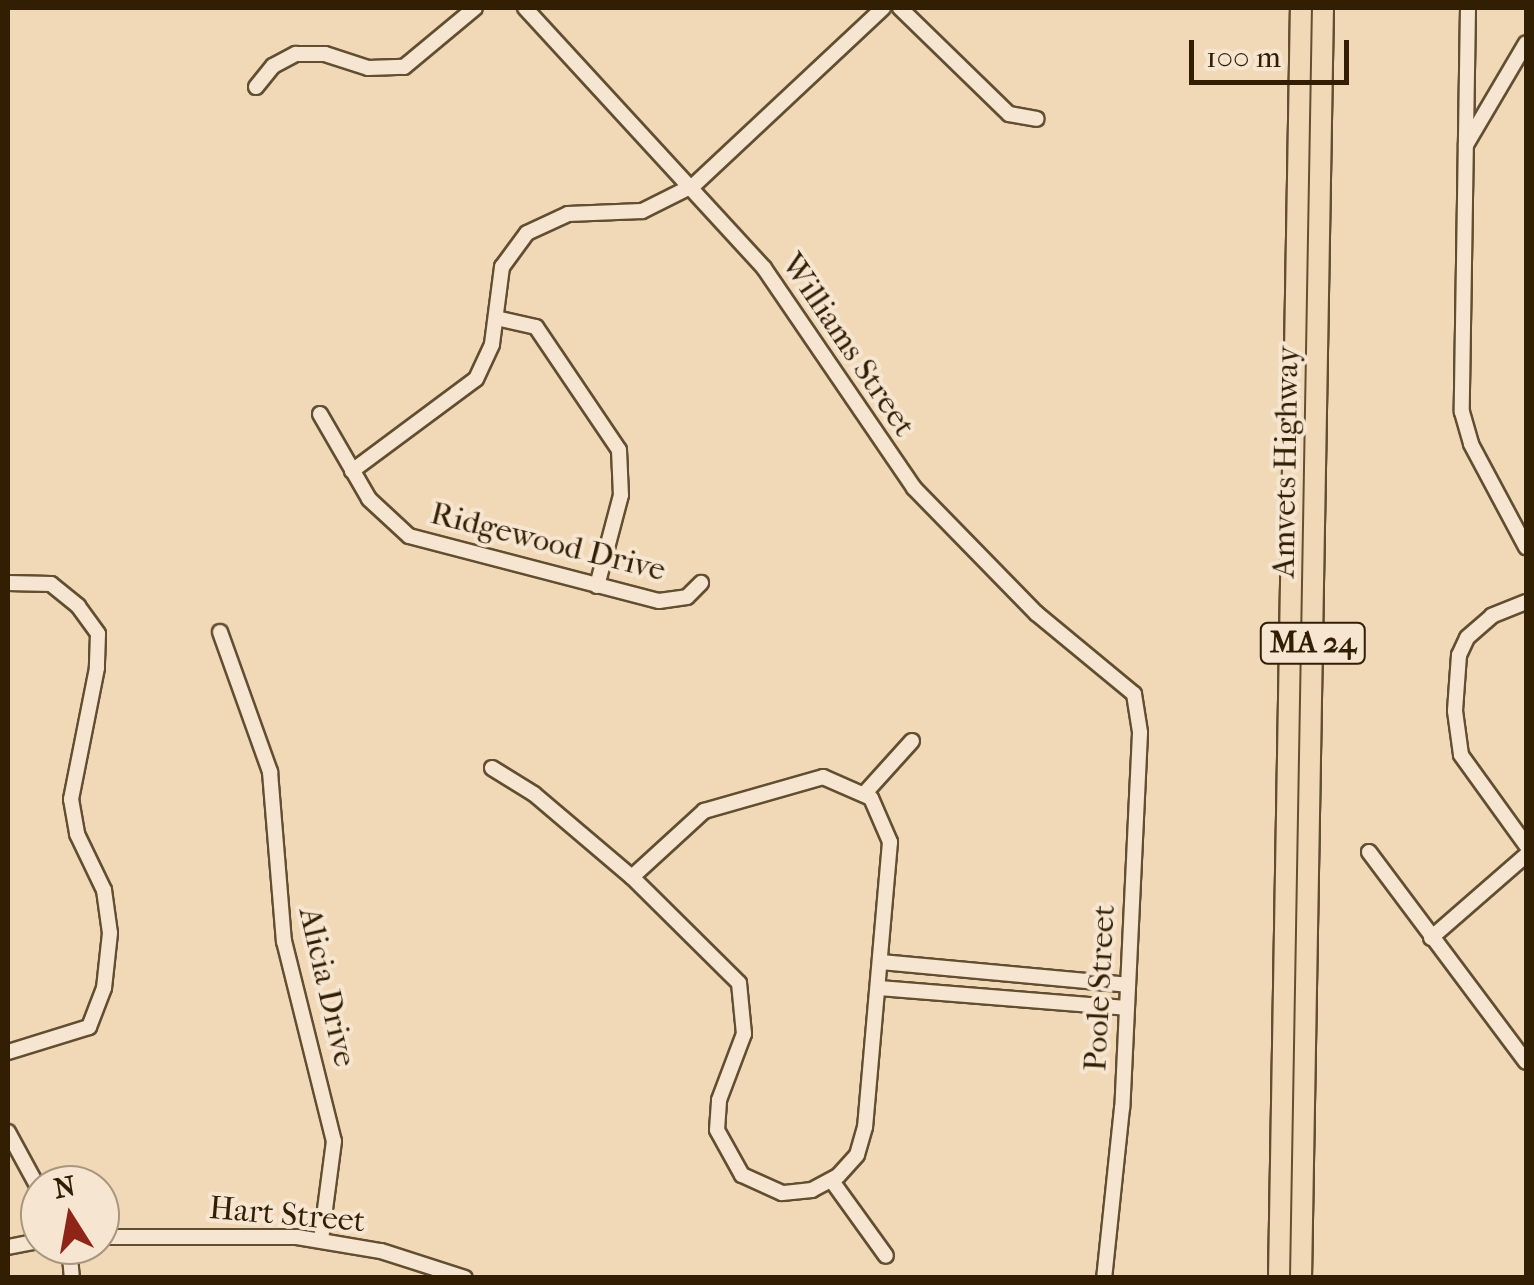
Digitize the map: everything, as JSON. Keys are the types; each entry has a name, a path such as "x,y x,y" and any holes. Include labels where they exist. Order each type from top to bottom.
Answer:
{"highway":[{"name":"Amvets Highway","path":"1279,1278 1302,8"},
{"name":"Amvets Highway","path":"1301,1278 1323,8"}],"street":[{"path":"256,87 273,66 296,54 325,54 368,68 404,66 475,8"},
{"name":"Williams Street","path":"525,8 694,184 764,268 914,488 1036,613 1117,676 1136,700"},
{"path":"352,470 476,380 496,318 502,268 536,226 568,214 642,211 694,184 882,8"},
{"path":"900,8 1009,114 1037,119"},
{"path":"1468,8 1463,418 1526,547"},
{"path":"1466,146 1526,43"},
{"path":"496,318 536,327 619,450 621,495 597,586"},
{"name":"Ridgewood Drive","path":"320,414 381,516 409,536 667,602 687,597 701,583"},
{"path":"8,583 39,581 61,590 98,634 98,668 71,799 78,834 104,890 110,933 104,988 89,1026 8,1052"},
{"path":"1526,602 1492,616 1467,638 1459,655 1456,711 1461,755 1526,846"},
{"name":"Alicia Drive","path":"220,632 270,772 284,941 334,1141 322,1240"},
{"name":"Poole Street","path":"1104,1278 1128,985 1136,700"},
{"path":"865,793 912,741"},
{"path":"492,768 632,876 720,961 742,992 744,1034 716,1115 728,1158 748,1180 775,1191 805,1192 832,1180 853,1160 864,1134 890,842 880,811 865,793 815,777 712,808 688,821 632,876"},
{"path":"1369,852 1526,1062"},
{"path":"1431,938 1526,855"},
{"path":"881,962 1128,985"},
{"path":"879,988 1126,1008"},
{"path":"8,1132 26,1165"},
{"path":"832,1180 886,1256"},
{"name":"Hart Street","path":"120,1237 247,1234 322,1240 465,1278"}]}
